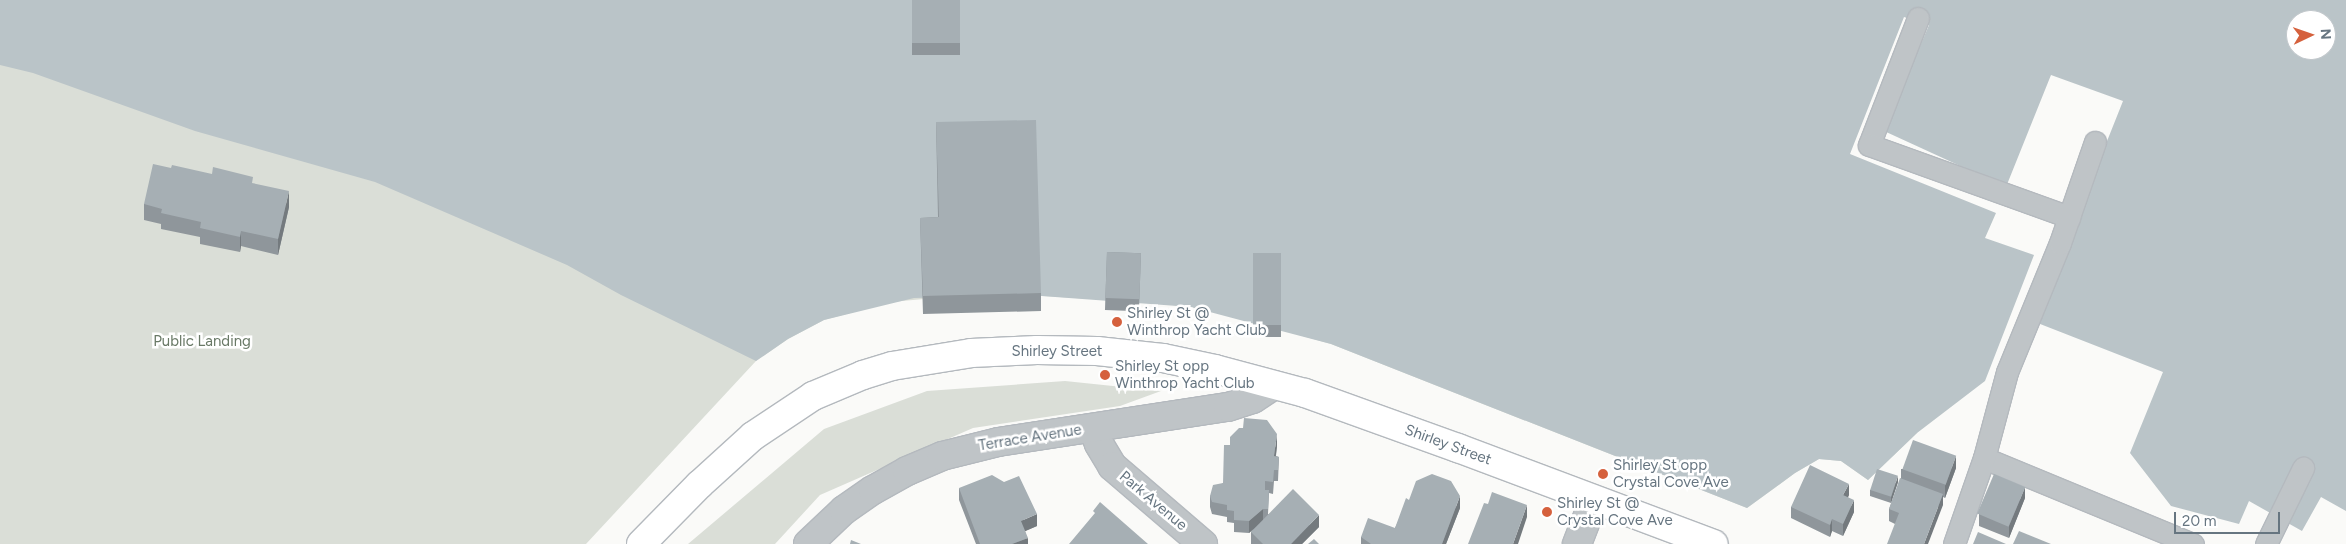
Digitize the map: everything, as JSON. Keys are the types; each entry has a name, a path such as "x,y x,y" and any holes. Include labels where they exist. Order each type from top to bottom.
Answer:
{"main road":[{"name":"Shirley Street","path":"641,544 699,485 753,436 813,396 863,375 892,366 971,353 1037,350 1097,351 1189,363 1274,385 1333,402 1714,544"}],"street":[{"name":"Terrace Avenue","path":"808,544 858,500 898,475 925,463 978,446 1228,407 1253,399 1274,385"},
{"name":"Park Avenue","path":"1093,429 1099,444 1112,466 1203,544"},
{"path":"1577,544 1594,500"}],"lane":[{"path":"1918,18 1870,145 2069,217"},
{"path":"1954,544 1984,458 2007,372 2069,217 2095,142"},
{"path":"1984,458 2193,544"},
{"path":"2266,544 2303,468"}],"green space":[{"name":"Public Landing","path":"0,0 1917,433 1868,480 1841,461 1819,459 1795,473 1747,508 1331,344 1236,317 1191,307 1154,303 1028,295 968,295 891,302 824,320 788,339 756,361 586,544 0,544"},
{"path":"1065,381 1161,391 1120,406 973,428 820,495 775,544 688,544 824,429 927,391"}],"shaded area":[{"path":"0,0 2346,0 2346,511 2321,497 2302,531 2249,501 2239,524 2171,506 2130,453 2163,372 2035,322 2123,101 2051,75 2006,187 1884,131 1929,25 1904,17 1850,154 1996,213 1985,238 2034,255 1985,381 1917,433 1868,480 1841,461 1819,459 1795,473 1747,508 1331,344 1191,307 1028,295 914,298 824,320 788,339 756,361 621,295 567,265 375,182 195,131 33,73 0,65"}],"building":[{"path":"912,0 960,0 960,43 912,43"},
{"path":"1036,120 1041,293 923,296 920,218 939,217 936,122"},
{"path":"153,164 171,168 172,165 212,174 213,167 253,177 252,183 289,191 278,239 241,231 240,237 200,228 201,222 161,213 162,209 144,204"},
{"path":"1107,252 1141,253 1139,299 1105,298"},
{"path":"1253,253 1281,253 1281,325 1253,325"},
{"path":"1244,418 1267,420 1277,434 1274,456 1279,457 1278,470 1274,470 1273,482 1265,481 1265,490 1269,490 1268,509 1263,509 1249,521 1234,520 1234,511 1227,510 1227,505 1212,502 1210,496 1213,485 1223,483 1224,445 1230,445 1230,437 1239,428 1243,428"},
{"path":"1913,440 1956,456 1946,485 1902,469"},
{"path":"1810,465 1849,484 1843,495 1854,500 1843,524 1832,519 1830,525 1791,507"},
{"path":"1877,469 1898,476 1891,497 1870,490"},
{"path":"1432,474 1451,481 1460,496 1442,544 1371,544 1361,537 1368,518 1395,528 1406,498 1409,500 1416,481"},
{"path":"1994,474 2025,487 2008,527 1977,514"},
{"path":"992,475 1004,482 1019,476 1037,514 1021,521 1028,538 1012,544 980,544 959,488"},
{"path":"1900,478 1943,494 1924,544 1887,544 1899,513 1889,509"},
{"path":"1293,489 1319,515 1291,544 1263,544 1251,532"},
{"path":"1492,492 1527,505 1513,544 1468,544 1484,503 1488,504"},
{"path":"1100,502 1148,544 1069,544 1095,513 1093,511"},
{"path":"2019,531 2051,544 2013,544"},
{"path":"1978,532 2006,544 1973,544"},
{"path":"1314,539 1319,544 1308,544"},
{"path":"851,540 861,544 850,544"}],"place":[{"name":"Shirley St @ Winthrop Yacht Club","path":"1117,322"},
{"name":"Shirley St opp Winthrop Yacht Club","path":"1105,375"},
{"name":"Shirley St opp Crystal Cove Ave","path":"1603,474"},
{"name":"Shirley St @ Crystal Cove Ave","path":"1547,512"}]}
